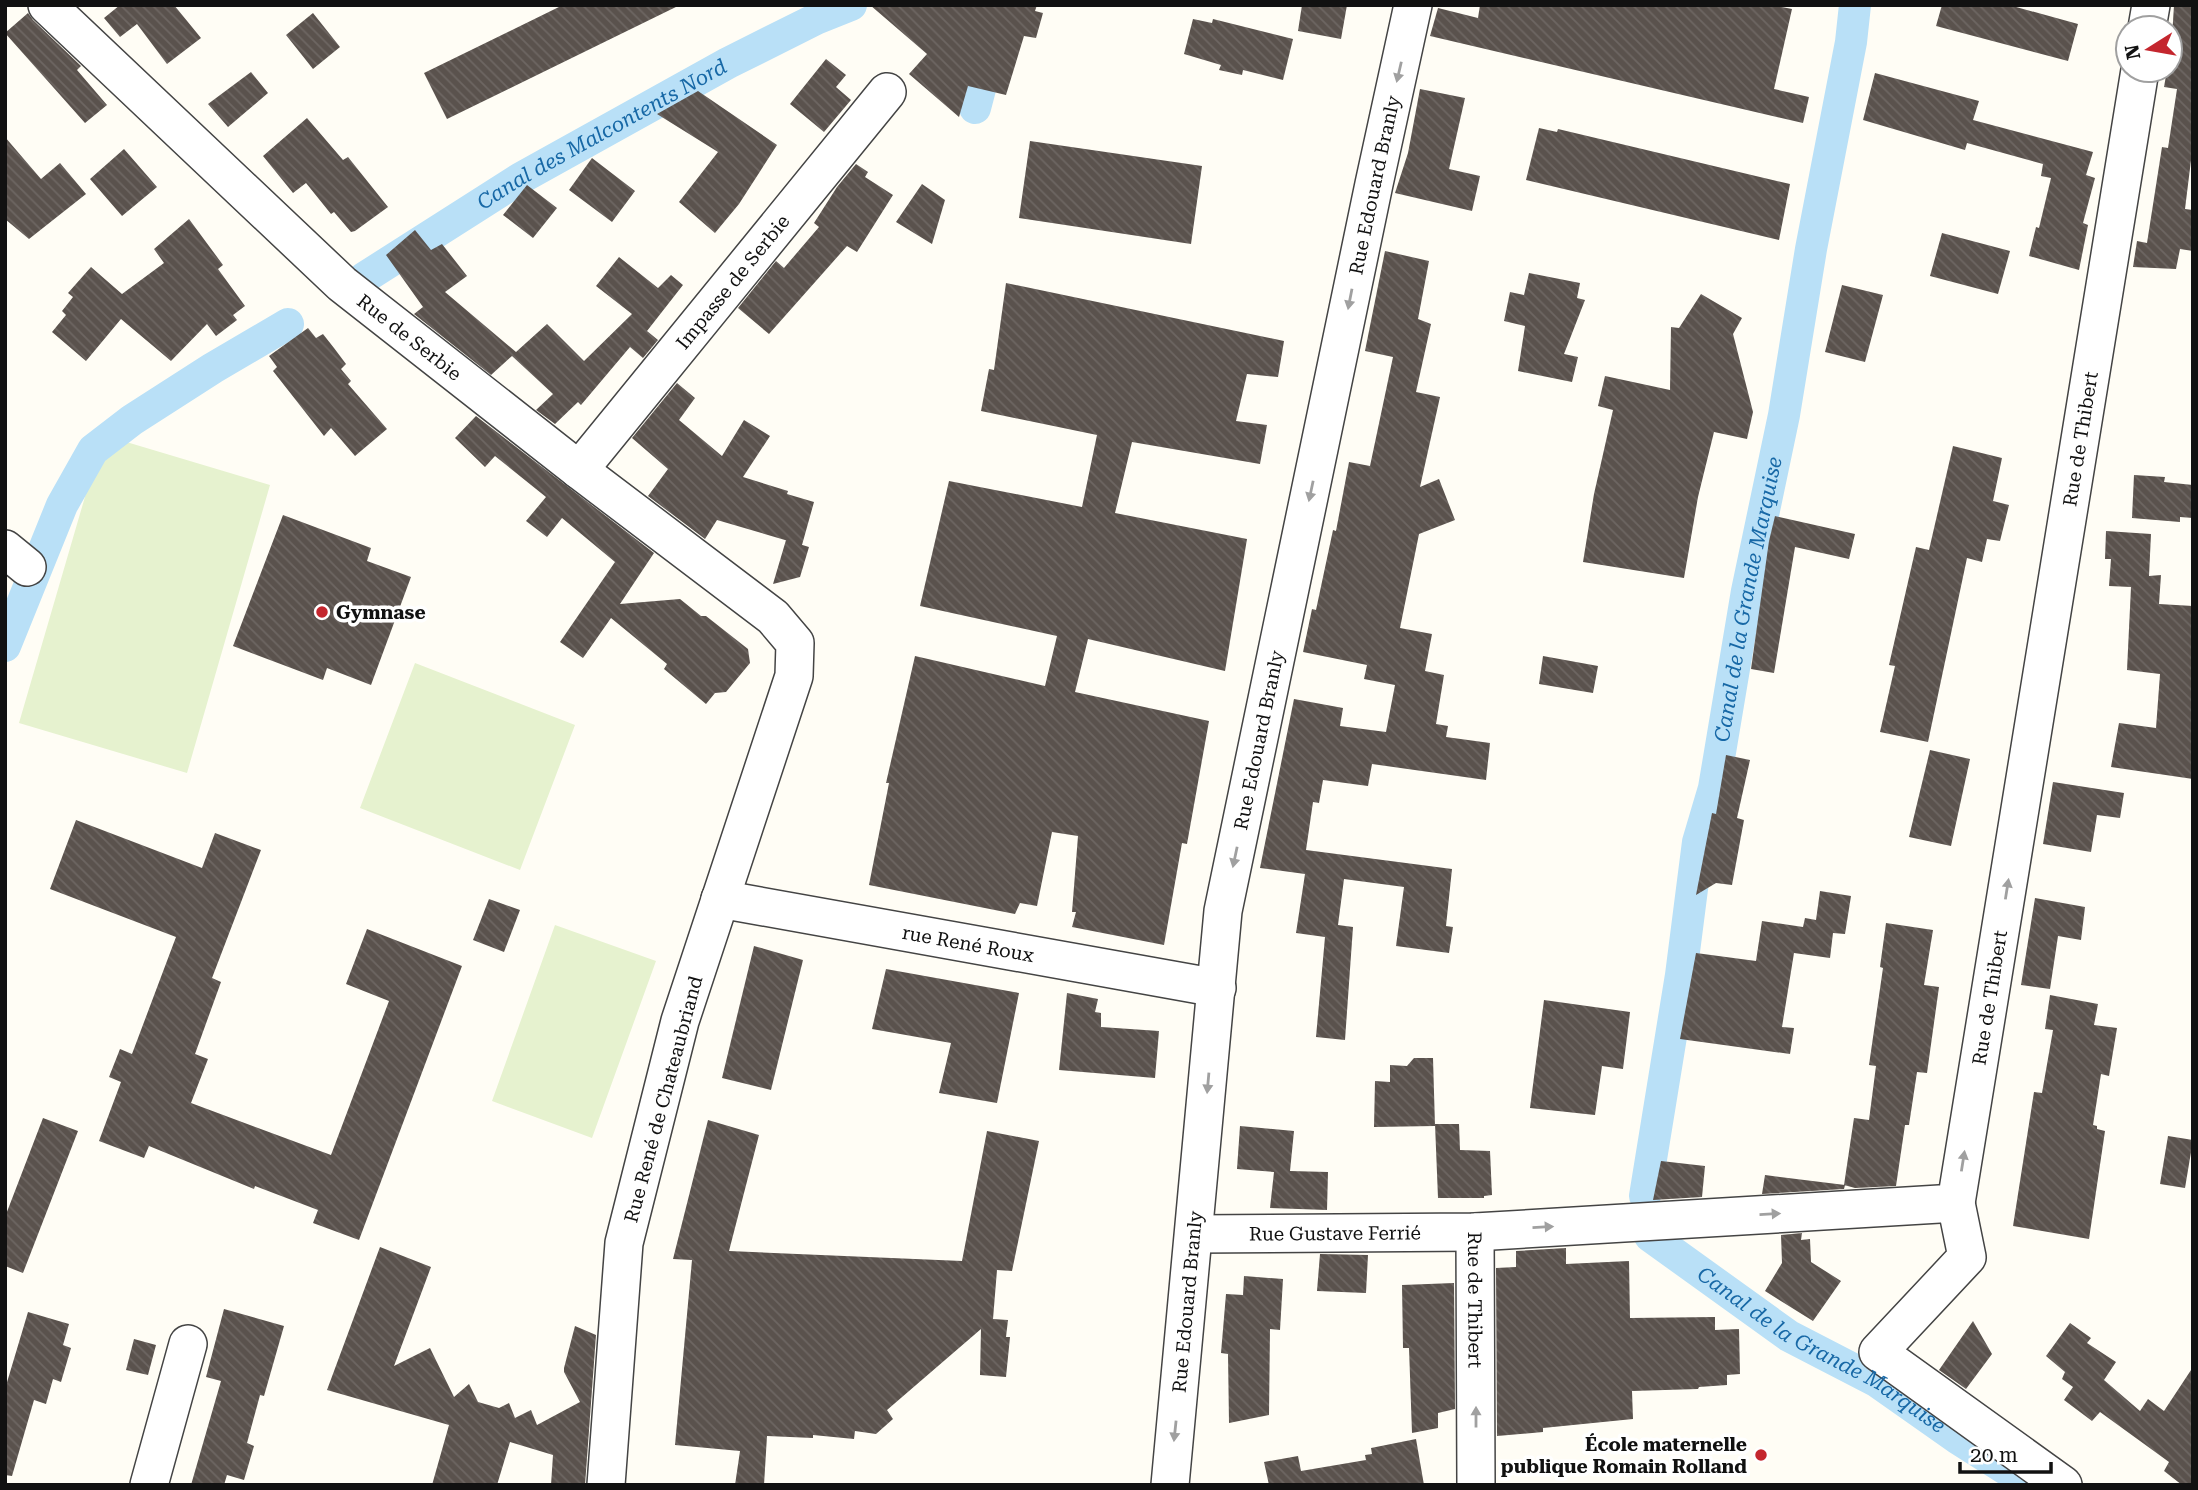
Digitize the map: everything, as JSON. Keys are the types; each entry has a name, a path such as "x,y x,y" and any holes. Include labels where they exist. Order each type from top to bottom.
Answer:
{"street":[{"name":"Rue de Serbie","path":"47,5 348,289 579,470 773,617 795,643"},
{"name":"Rue Edouard Branly","path":"1170,1485 1223,911 1413,5"},
{"name":"Rue de Thibert","path":"1476,1485 1475,1232 1956,1203 2138,84"},
{"name":"Impasse de Serbie","path":"579,470 887,92"},
{"name":"Rue René de Chateaubriand","path":"606,1485 624,1242 680,1021 794,676 795,643"},
{"name":"rue René Roux","path":"720,899 1217,988"},
{"path":"1956,1203 1967,1257 1878,1352 2063,1485"},
{"name":"Rue Gustave Ferrié","path":"1195,1234 1475,1232"},
{"path":"149,1485 188,1344"}],"green space":[{"path":"103,435 270,485 187,773 19,723"},
{"path":"415,663 575,725 520,870 360,808"},
{"path":"555,925 656,961 592,1138 492,1101"}],"building":[{"path":"120,5 174,5 201,38 167,64 137,24 120,37 104,18"},
{"path":"563,5 680,5 447,119 424,73"},
{"path":"870,5 1037,5 1035,11 1043,13 1036,38 1024,36 1006,95 968,86 959,117 909,74 927,54"},
{"path":"1302,5 1347,5 1341,39 1298,31"},
{"path":"1480,5 1772,5 1792,9 1774,89 1809,97 1803,123 1430,36 1438,8 1478,18"},
{"path":"1942,5 2009,5 2078,24 2068,61 1936,26"},
{"path":"2174,5 2193,5 2193,144 2185,209 2193,210 2193,251 2180,249 2176,269 2133,267 2137,241 2147,243 2162,147 2168,148 2177,89 2164,87 2165,84 2184,84 2184,14 2173,14"},
{"path":"28,13 81,66 77,70 107,105 85,123 5,33"},
{"path":"313,13 340,47 313,69 286,35"},
{"path":"1193,19 1212,23 1213,19 1293,39 1283,80 1243,70 1242,75 1219,70 1221,65 1184,54"},
{"path":"826,59 846,75 836,87 851,100 824,132 790,104"},
{"path":"251,72 268,93 228,127 208,104"},
{"path":"1875,73 1979,101 1973,120 2093,152 2086,175 2095,178 2083,223 2088,225 2079,270 2029,256 2051,178 2041,176 2043,164 1967,143 1965,150 1863,120"},
{"path":"1420,89 1465,98 1449,169 1480,176 1472,211 1395,193 1408,153"},
{"path":"698,91 777,145 739,204 715,233 679,202 718,152 657,114"},
{"path":"307,118 343,160 348,157 388,207 355,231 351,232 334,212 331,214 306,183 293,193 263,156"},
{"path":"1539,128 1557,132 1558,129 1790,184 1779,240 1526,180"},
{"path":"5,137 41,179 60,163 86,194 29,239 5,219"},
{"path":"1030,141 1202,166 1191,244 1019,218"},
{"path":"124,149 157,187 122,216 90,179"},
{"path":"592,158 635,191 612,222 569,190"},
{"path":"856,164 868,172 865,177 893,195 857,252 847,246 769,334 738,308 776,261 784,268 819,227 814,223 837,187"},
{"path":"922,184 945,200 932,244 896,222"},
{"path":"527,185 557,208 533,238 503,215"},
{"path":"189,219 223,265 218,269 245,306 233,315 237,320 216,336 207,324 171,361 121,319 86,361 52,332 66,315 62,311 73,297 68,293 91,267 122,294 164,263 154,249"},
{"path":"415,230 431,250 442,244 467,276 445,292 516,352 547,324 584,361 632,314 596,286 619,257 658,288 671,275 683,285 647,331 658,340 643,358 630,347 581,405 578,402 555,424 536,410 553,394 512,356 491,375 414,314 423,307 386,255"},
{"path":"1942,233 2010,251 1998,294 1930,276"},
{"path":"1385,251 1429,261 1418,319 1431,324 1416,392 1440,397 1420,487 1439,479 1455,520 1419,534 1400,628 1432,634 1425,671 1444,675 1436,724 1448,726 1446,737 1490,743 1486,780 1372,764 1368,786 1323,780 1319,803 1313,802 1306,850 1452,869 1446,926 1453,927 1449,953 1396,946 1404,887 1344,879 1338,925 1353,927 1345,1040 1316,1037 1325,937 1296,933 1305,874 1260,868 1294,699 1343,708 1340,726 1386,732 1395,685 1364,679 1367,665 1303,652 1312,609 1316,610 1333,530 1336,531 1349,462 1370,466 1393,357 1365,351"},
{"path":"1529,273 1580,283 1577,298 1585,300 1564,354 1578,357 1572,382 1518,371 1525,326 1504,321 1510,292 1524,295"},
{"path":"1006,283 1284,341 1278,377 1247,374 1236,421 1267,425 1260,464 1132,442 1115,513 1247,539 1225,671 1088,639 1075,692 1209,721 1187,844 1182,843 1164,945 1072,927 1076,912 1072,912 1078,836 1052,832 1037,906 1020,903 1015,914 869,885 889,783 886,783 915,656 1045,686 1057,636 920,606 949,481 1082,507 1097,435 981,411 989,369 994,370"},
{"path":"1842,285 1883,295 1865,362 1825,352"},
{"path":"1701,294 1742,318 1733,334 1753,412 1747,439 1714,432 1698,497 1684,578 1583,562 1594,494 1613,410 1598,406 1605,376 1670,390 1671,327 1679,328"},
{"path":"308,328 316,338 323,334 334,348 346,364 341,369 351,381 348,384 387,429 355,456 331,428 324,436 273,371 277,367 269,356"},
{"path":"677,383 695,398 679,420 722,456 744,420 770,436 743,477 814,502 802,545 717,520 705,539 648,496 668,469 632,438"},
{"path":"476,416 654,553 620,604 680,599 748,649 750,663 726,692 715,693 706,704 664,669 667,664 611,618 583,658 560,642 615,562 562,518 547,537 526,521 546,497 495,456 485,467 455,438"},
{"path":"1953,446 2002,458 1993,501 2009,505 2000,541 1987,539 1982,562 1967,558 1928,742 1880,732 1895,666 1889,665 1916,547 1929,550"},
{"path":"2134,475 2165,477 2164,482 2193,485 2193,518 2180,517 2180,522 2132,518"},
{"name":"Gymnase","path":"283,515 371,548 367,561 411,577 371,685 327,668 323,680 233,646"},
{"path":"1775,516 1855,534 1849,559 1795,547 1774,673 1751,669"},
{"path":"2106,531 2151,534 2149,576 2161,575 2159,604 2193,606 2193,779 2111,767 2119,723 2156,728 2160,674 2127,670 2131,587 2109,586 2111,559 2105,559"},
{"path":"786,540 809,547 800,577 773,584"},
{"path":"1543,656 1598,666 1593,693 1539,684"},
{"path":"1930,750 1970,759 1951,846 1909,837"},
{"path":"1726,755 1750,760 1737,818 1744,820 1732,885 1716,883 1696,895 1712,813 1716,814"},
{"path":"2053,782 2124,793 2120,818 2097,815 2091,852 2043,844"},
{"path":"76,820 202,868 215,833 261,850 212,978 221,982 195,1054 208,1059 191,1103 331,1155 389,1001 346,984 367,929 462,966 359,1240 313,1223 318,1210 255,1186 254,1189 149,1146 144,1158 99,1141 121,1082 109,1077 120,1049 132,1054 176,937 50,889"},
{"path":"1820,891 1851,896 1845,934 1833,933 1830,958 1794,953 1782,1027 1794,1028 1790,1054 1680,1039 1696,953 1756,961 1762,921 1803,927 1805,918 1816,920"},
{"path":"2035,898 2085,907 2081,940 2058,936 2050,989 2021,985"},
{"path":"489,899 520,910 504,952 473,940"},
{"path":"1886,923 1933,930 1924,985 1939,987 1927,1073 1917,1072 1909,1125 1905,1125 1896,1186 1855,1188 1844,1185 1854,1118 1869,1120 1876,1066 1869,1065 1883,968 1880,967"},
{"path":"754,946 803,960 771,1090 722,1078"},
{"path":"886,969 1019,993 997,1103 939,1093 951,1043 872,1029"},
{"path":"1067,993 1098,999 1095,1012 1101,1013 1101,1027 1159,1031 1155,1078 1059,1070"},
{"path":"2050,995 2098,1004 2094,1025 2117,1028 2109,1076 2101,1074 2093,1125 2105,1131 2089,1239 2013,1226 2034,1092 2042,1093 2053,1030 2045,1029"},
{"path":"1544,1000 1630,1012 1623,1069 1602,1066 1595,1115 1530,1108"},
{"path":"1414,1058 1433,1058 1435,1126 1374,1127 1375,1081 1390,1082 1390,1065 1407,1066"},
{"path":"43,1118 78,1131 23,1273 5,1266 5,1217"},
{"path":"708,1120 759,1135 729,1251 962,1261 987,1131 1039,1141 1012,1271 997,1270 993,1319 1008,1320 1006,1337 1010,1337 1006,1377 980,1375 981,1329 887,1410 893,1419 876,1434 855,1431 854,1439 813,1435 813,1438 767,1436 764,1485 735,1485 740,1451 675,1445 692,1260 673,1259"},
{"path":"1435,1124 1459,1124 1460,1150 1490,1151 1492,1195 1484,1198 1438,1198"},
{"path":"1240,1126 1294,1131 1290,1171 1328,1172 1327,1210 1270,1208 1274,1172 1237,1169"},
{"path":"2168,1136 2193,1140 2185,1188 2160,1184"},
{"path":"1661,1161 1705,1166 1702,1197 1653,1200"},
{"path":"1765,1175 1845,1185 1844,1189 1762,1194"},
{"path":"1802,1233 1801,1240 1810,1239 1811,1262 1841,1281 1813,1321 1765,1291 1782,1263 1781,1235"},
{"path":"380,1247 431,1267 394,1366 430,1348 454,1397 469,1384 478,1402 499,1408 509,1403 515,1418 531,1410 537,1425 580,1402 564,1368 575,1326 596,1335 585,1485 551,1485 553,1455 510,1442 497,1485 432,1485 449,1425 327,1390"},
{"path":"1566,1248 1566,1264 1629,1261 1630,1318 1715,1317 1715,1330 1739,1329 1740,1374 1727,1375 1727,1385 1698,1389 1632,1391 1633,1419 1543,1428 1543,1432 1497,1436 1496,1268 1516,1267 1516,1251"},
{"path":"1320,1254 1368,1255 1366,1293 1317,1291"},
{"path":"1244,1276 1283,1279 1280,1330 1270,1329 1269,1415 1229,1423 1228,1354 1221,1353 1226,1294 1243,1295"},
{"path":"1454,1283 1455,1409 1438,1413 1438,1428 1412,1433 1409,1348 1403,1348 1402,1285"},
{"path":"224,1309 284,1326 247,1443 254,1446 244,1480 227,1475 224,1485 191,1485 221,1381 206,1377"},
{"path":"28,1312 69,1324 63,1345 71,1348 61,1382 53,1379 46,1404 34,1400 12,1476 5,1475 5,1389"},
{"path":"1973,1321 1992,1354 1966,1389 1939,1370"},
{"path":"2070,1323 2091,1338 2087,1343 2116,1362 2104,1380 2140,1411 2148,1399 2164,1411 2193,1367 2193,1485 2182,1485 2164,1471 2169,1462 2100,1412 2092,1421 2064,1400 2073,1387 2062,1379 2065,1372 2046,1356"},
{"path":"134,1339 156,1345 148,1375 126,1370"},
{"path":"1416,1439 1424,1485 1269,1485 1264,1462 1298,1456 1301,1471 1366,1460 1365,1455 1372,1454 1371,1448"}],"waterway":[{"name":"Canal des Malcontents Nord","path":"364,278 521,178 728,63 816,19 851,5"},
{"name":"Canal de la Grande Marquise","path":"1645,1196 1681,975 1698,842 1714,788 1747,591 1784,415 1811,249 1851,42 1855,5"},
{"path":"975,108 991,47"},
{"name":"Canal des Malcontents Nord","path":"5,646 62,505 93,450 132,420 288,324"},
{"name":"Canal de la Grande Marquise","path":"1650,1236 1789,1336 1876,1381 1957,1438 2031,1485"}],"place":[{"name":"Gymnase","path":"322,612"},
{"name":"École maternelle publique Romain Rolland","path":"1761,1455"}]}
